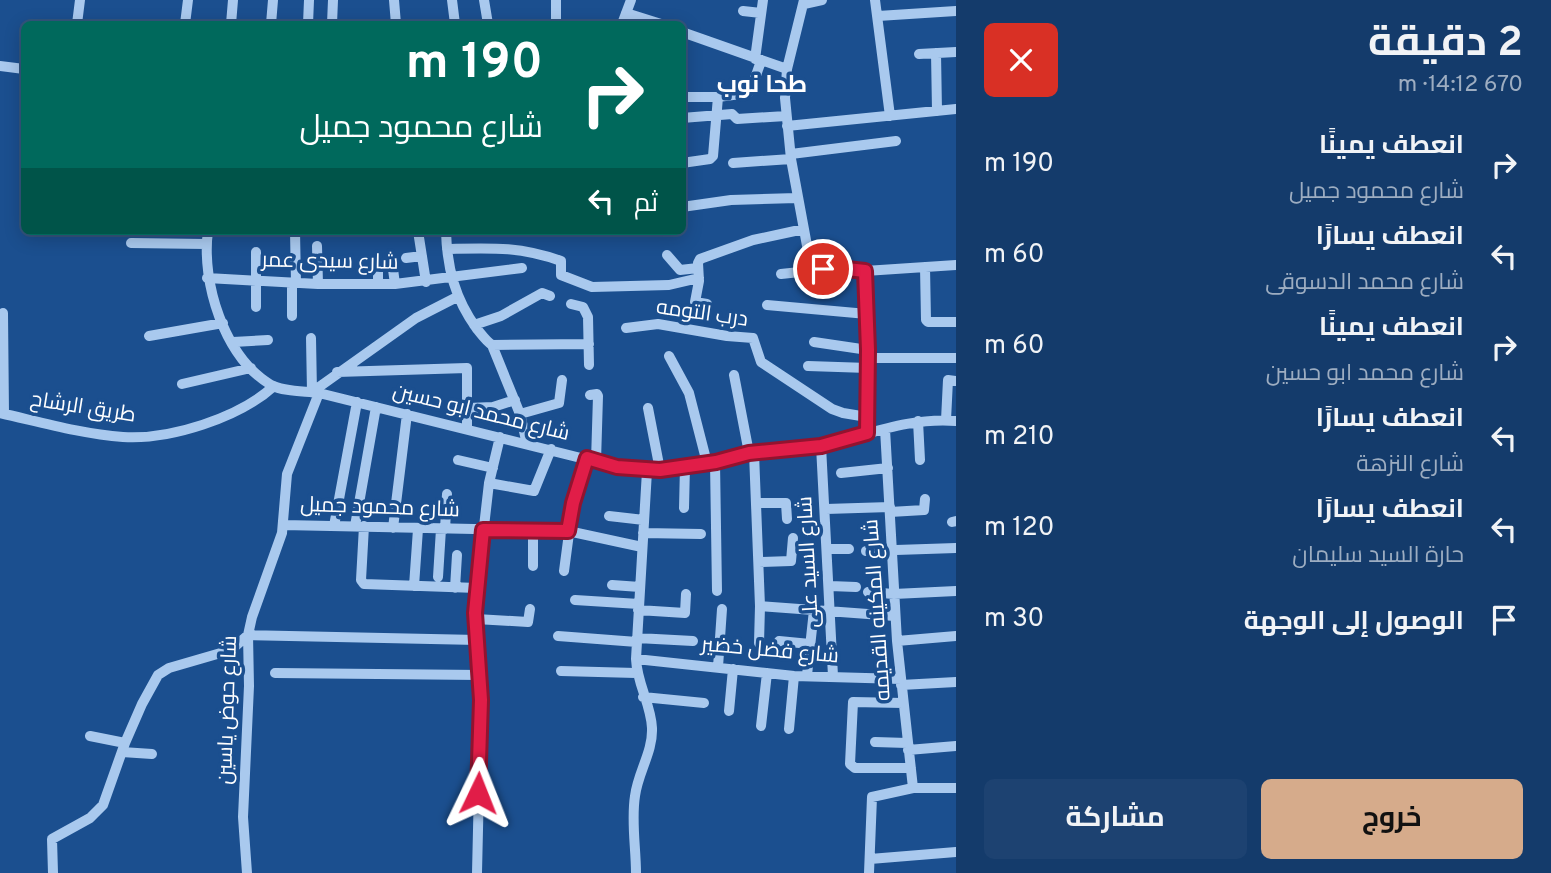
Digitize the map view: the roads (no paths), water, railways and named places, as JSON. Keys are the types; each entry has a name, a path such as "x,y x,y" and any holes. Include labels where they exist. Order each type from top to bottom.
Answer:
{"street":[{"path":"78,21 80,0"},
{"path":"185,21 188,0"},
{"path":"231,21 233,0"},
{"path":"271,21 273,0"},
{"path":"308,21 309,0"},
{"path":"332,21 333,0"},
{"path":"394,0 396,21"},
{"path":"452,0 455,21"},
{"path":"484,0 488,21"},
{"path":"556,0 556,21"},
{"path":"623,21 631,0"},
{"path":"686,97 748,93 758,60 763,0"},
{"path":"822,0 804,2 796,25 788,69 786,121 808,251 811,254 821,254 823,269"},
{"path":"875,0 890,116"},
{"path":"916,0 917,13"},
{"path":"743,10 761,13"},
{"path":"878,16 956,10"},
{"path":"626,13 651,21"},
{"path":"686,33 788,69"},
{"path":"919,54 956,52"},
{"path":"936,53 937,111"},
{"path":"0,66 21,69"},
{"path":"686,162 712,158 718,97"},
{"path":"686,118 733,114 737,120 786,121 890,116 956,109"},
{"path":"733,163 896,141"},
{"path":"686,206 731,200 797,198"},
{"path":"707,304 695,302 698,260 753,240 804,229"},
{"path":"207,235 207,278 223,323 251,368 274,387"},
{"path":"292,316 295,235"},
{"path":"419,235 426,282"},
{"path":"446,235 457,298 474,325 492,345 520,414 527,444"},
{"path":"131,243 206,244"},
{"path":"317,246 318,284"},
{"path":"447,249 514,248 559,261 562,265 561,275 592,287 669,285 699,273"},
{"path":"256,252 256,307"},
{"path":"667,255 680,270 699,273"},
{"path":"406,258 422,256"},
{"path":"378,261 378,285"},
{"path":"392,262 396,284"},
{"path":"781,274 837,268 865,271 956,265"},
{"path":"925,267 926,320 956,322"},
{"name":"شارع سيدى عمر","path":"207,278 378,285 426,282 523,268"},
{"path":"865,271 867,433"},
{"path":"474,325 501,316 542,293 550,296"},
{"path":"316,393 337,372 425,312 457,298"},
{"path":"571,304 583,307 586,311 589,365"},
{"path":"768,305 867,314"},
{"path":"2,313 2,414"},
{"path":"149,336 223,323"},
{"name":"درب التومه","path":"626,328 658,324 752,338 761,362 832,408 867,417"},
{"path":"311,338 316,393"},
{"path":"233,342 268,340"},
{"path":"814,342 868,359"},
{"path":"492,345 589,344"},
{"path":"669,356 689,393 711,462 717,591"},
{"path":"808,366 868,359 956,358"},
{"path":"183,384 251,368"},
{"path":"337,372 467,368 467,429"},
{"path":"734,375 751,453 756,503 759,643"},
{"path":"520,414 559,403 562,380"},
{"path":"951,421 948,380 956,381"},
{"name":"طريق الرشاح","path":"2,414 109,435 144,436 229,416 274,387"},
{"name":"شارع محمد ابو حسين","path":"274,387 357,402 617,467 647,471 751,453 821,446 918,421 951,421"},
{"name":"شارع حوض ياسين","path":"247,873 243,817 249,686 248,635 283,525 287,474 316,393"},
{"path":"564,571 573,503 592,460 598,396 590,395"},
{"path":"468,408 493,407 515,400"},
{"path":"334,526 357,402"},
{"path":"376,407 360,526 362,582 477,588"},
{"path":"648,408 660,470"},
{"path":"393,527 407,414"},
{"path":"918,421 920,460"},
{"name":"شارع المكينه القديمه","path":"884,429 897,641 914,788"},
{"path":"477,873 481,713 477,588 489,483 500,437"},
{"name":"شارع السيد على","path":"821,446 833,676"},
{"path":"489,483 534,491 551,449"},
{"path":"458,460 493,468"},
{"path":"684,508 685,466"},
{"path":"841,473 888,468"},
{"path":"636,873 634,800 652,740 649,710 636,673 647,471"},
{"path":"438,577 447,494"},
{"path":"826,509 925,510 925,499"},
{"path":"756,503 786,503 787,519"},
{"path":"609,516 644,520"},
{"name":"شارع محمود جميل","path":"283,525 568,531 642,547"},
{"path":"414,586 418,528"},
{"path":"533,531 533,566"},
{"path":"643,533 701,534"},
{"path":"759,562 791,561 793,538"},
{"path":"866,551 956,548"},
{"path":"828,549 849,549"},
{"path":"455,587 457,555"},
{"path":"612,585 640,587"},
{"path":"830,586 856,587"},
{"path":"868,593 956,591"},
{"path":"575,600 685,613 687,594"},
{"path":"760,606 895,616"},
{"path":"476,620 528,622 530,609"},
{"path":"718,667 722,609"},
{"path":"807,675 814,610"},
{"path":"53,873 52,839 97,813 107,797 123,748 142,704 158,675 169,668 231,650 248,635 478,640"},
{"path":"558,636 693,641"},
{"path":"897,641 956,636"},
{"path":"779,641 810,644"},
{"name":"شارع فضل خضير","path":"636,659 794,676 956,682"},
{"path":"729,711 733,668"},
{"path":"561,671 636,673"},
{"path":"275,673 480,675"},
{"path":"761,726 767,673"},
{"path":"789,729 794,676"},
{"path":"643,697 704,703"},
{"path":"903,703 853,702 850,764 855,768 911,768"},
{"path":"90,736 123,748 152,754"},
{"path":"875,742 908,747 956,746"},
{"path":"869,873 872,798 914,788 956,788"},
{"path":"870,859 956,852"}],"district":[{"name":"طحا نوب","path":"762,86"}]}
